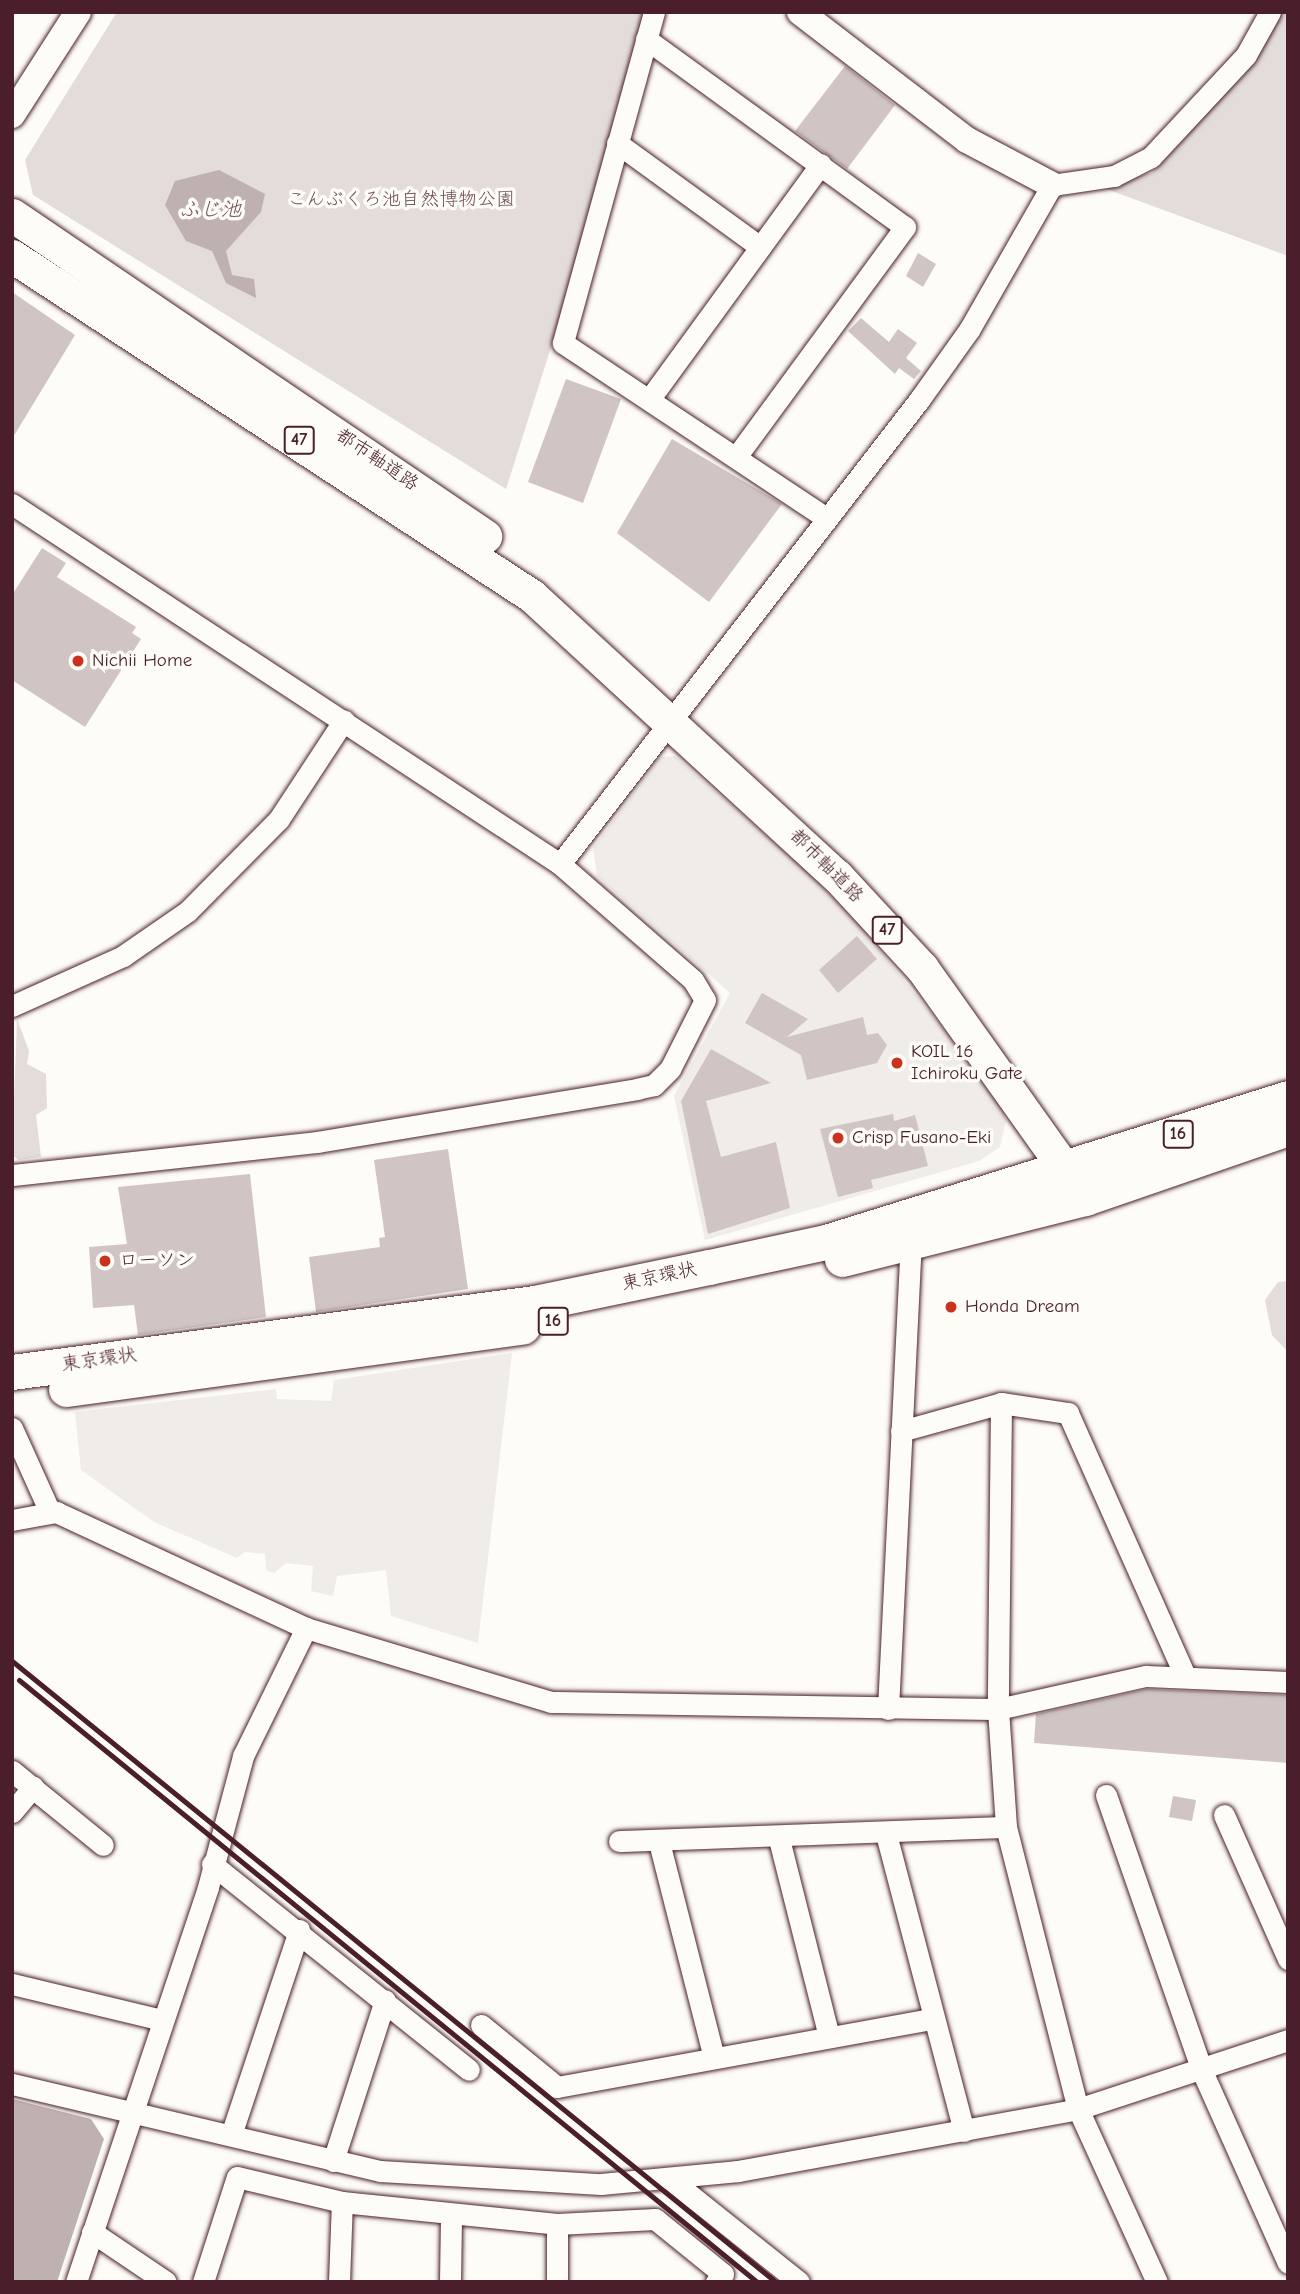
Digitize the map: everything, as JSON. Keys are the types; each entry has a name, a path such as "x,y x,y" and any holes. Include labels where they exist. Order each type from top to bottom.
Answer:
{"highway":[{"name":"東京環状","path":"1076,1183 1288,1098"},
{"name":"東京環状","path":"12,1396 434,1343 664,1300 1076,1183 1288,1128"},
{"name":"東京環状","path":"12,1372 535,1303 826,1242 912,1229"}],"main road":[{"name":"都市軸道路","path":"12,215 533,571 575,608 667,727"},
{"name":"都市軸道路","path":"12,256 482,560 532,596 667,727 777,817 922,968 1076,1183"}],"street":[{"path":"12,115 78,12"},
{"path":"654,12 561,335 572,351 651,397 826,518"},
{"path":"800,12 967,140 1052,185 1114,176 1151,157 1247,55 1270,12"},
{"path":"646,39 905,227 737,456"},
{"path":"617,143 760,247"},
{"path":"651,397 821,164"},
{"path":"560,864 969,330 1052,185"},
{"path":"12,504 560,864 701,989 704,1010 654,1084 317,1142 12,1175"},
{"path":"12,1006 123,956 188,911 279,819 344,720"},
{"path":"888,1709 912,1229"},
{"path":"901,1431 1001,1403 1068,1413 1184,1674"},
{"path":"1001,1403 998,1709 1006,1827 1079,2109 1157,2282"},
{"path":"12,1428 50,1512"},
{"path":"12,1520 50,1512 306,1628 551,1702 998,1709 1146,1676 1184,1674 1288,1682"},
{"path":"76,2282 212,1864 243,1756 306,1628"},
{"path":"12,1770 103,1845"},
{"path":"12,1812 33,1787"},
{"path":"1106,1795 1202,2071 1288,2263"},
{"path":"1224,1815 1288,1959"},
{"path":"620,1841 779,1839 1006,1827"},
{"path":"886,1834 964,2132"},
{"path":"779,1839 829,2036"},
{"path":"659,1842 713,2057"},
{"path":"212,1864 299,1930 470,2070"},
{"path":"231,2135 299,1930"},
{"path":"12,1984 162,2020"},
{"path":"333,2161 385,2000"},
{"path":"481,2025 557,2087 933,2019"},
{"path":"12,2084 333,2161 430,2178 538,2185 670,2179 964,2132 1079,2109 1202,2071 1288,2040"},
{"path":"202,2282 237,2177 342,2202 451,2217 557,2224 655,2219 724,2279"},
{"path":"670,2179 799,2282"},
{"path":"339,2282 342,2202"},
{"path":"450,2282 451,2217"},
{"path":"557,2224 557,2282"},
{"path":"92,2232 166,2282"}],"shaded area":[{"path":"675,756 807,871 860,926 997,1095 1006,1121 1000,1147 979,1161 705,1240 674,1096 730,993 597,876 593,848 660,757"},
{"path":"512,1353 478,1643 391,1616 386,1570 337,1576 333,1596 311,1591 313,1566 286,1563 274,1573 266,1570 265,1554 245,1552 237,1558 154,1522 81,1470 75,1412 276,1389 277,1399 331,1401 334,1380"}],"green space":[{"name":"こんぶくろ池自然博物公園","path":"117,12 646,12 587,234 506,489 33,195 25,160"},
{"path":"1281,12 1288,12 1288,256 1101,187 1152,173 1255,60"},
{"path":"17,1019 29,1051 27,1064 46,1074 47,1108 36,1115 41,1157 19,1160 12,1155"},
{"path":"1288,1281 1288,1352 1272,1335 1265,1300 1278,1282"}],"water":[{"name":"ふじ池","path":"219,170 265,194 261,212 226,251 232,275 254,279 256,298 226,283 212,251 186,241 165,205 175,181"},
{"path":"12,2099 91,2119 104,2139 57,2282 12,2282"}],"building":[{"path":"845,66 895,105 847,169 795,131"},
{"path":"918,253 936,264 923,287 906,276"},
{"path":"12,292 75,335 12,439"},
{"path":"861,318 889,342 898,329 917,343 906,358 921,371 914,379 899,368 895,374 848,331"},
{"path":"566,379 621,399 583,503 528,482"},
{"path":"672,439 782,504 709,602 617,533"},
{"name":"Nichii Home","path":"42,548 66,563 57,577 136,627 132,633 141,639 85,727 12,680 12,595"},
{"path":"857,936 877,959 838,993 819,970"},
{"path":"762,993 808,1019 787,1037 863,1017 867,1035 878,1033 887,1045 877,1063 807,1080 801,1055 745,1023"},
{"path":"711,1049 771,1083 706,1101 721,1157 776,1142 790,1208 708,1234 681,1101"},
{"path":"893,1114 894,1121 915,1115 928,1166 871,1180 873,1188 838,1197 820,1129"},
{"path":"448,1149 468,1289 316,1312 309,1257 380,1247 379,1238 385,1237 374,1160"},
{"path":"250,1174 266,1317 138,1335 134,1305 93,1308 89,1247 127,1244 118,1187"},
{"path":"1147,1689 1288,1695 1288,1763 1034,1743 1036,1714"},
{"path":"1173,1796 1196,1800 1192,1821 1169,1817"}],"railway":[{"path":"12,1661 776,2282"},
{"path":"19,1680 757,2282"}],"place":[{"name":"Nichii Home","path":"78,661"},
{"name":"KOIL 16 Ichiroku Gate","path":"897,1063"},
{"name":"Crisp Fusano-Eki","path":"838,1138"},
{"name":"ローソン","path":"105,1261"},
{"name":"Honda Dream","path":"951,1307"}]}
